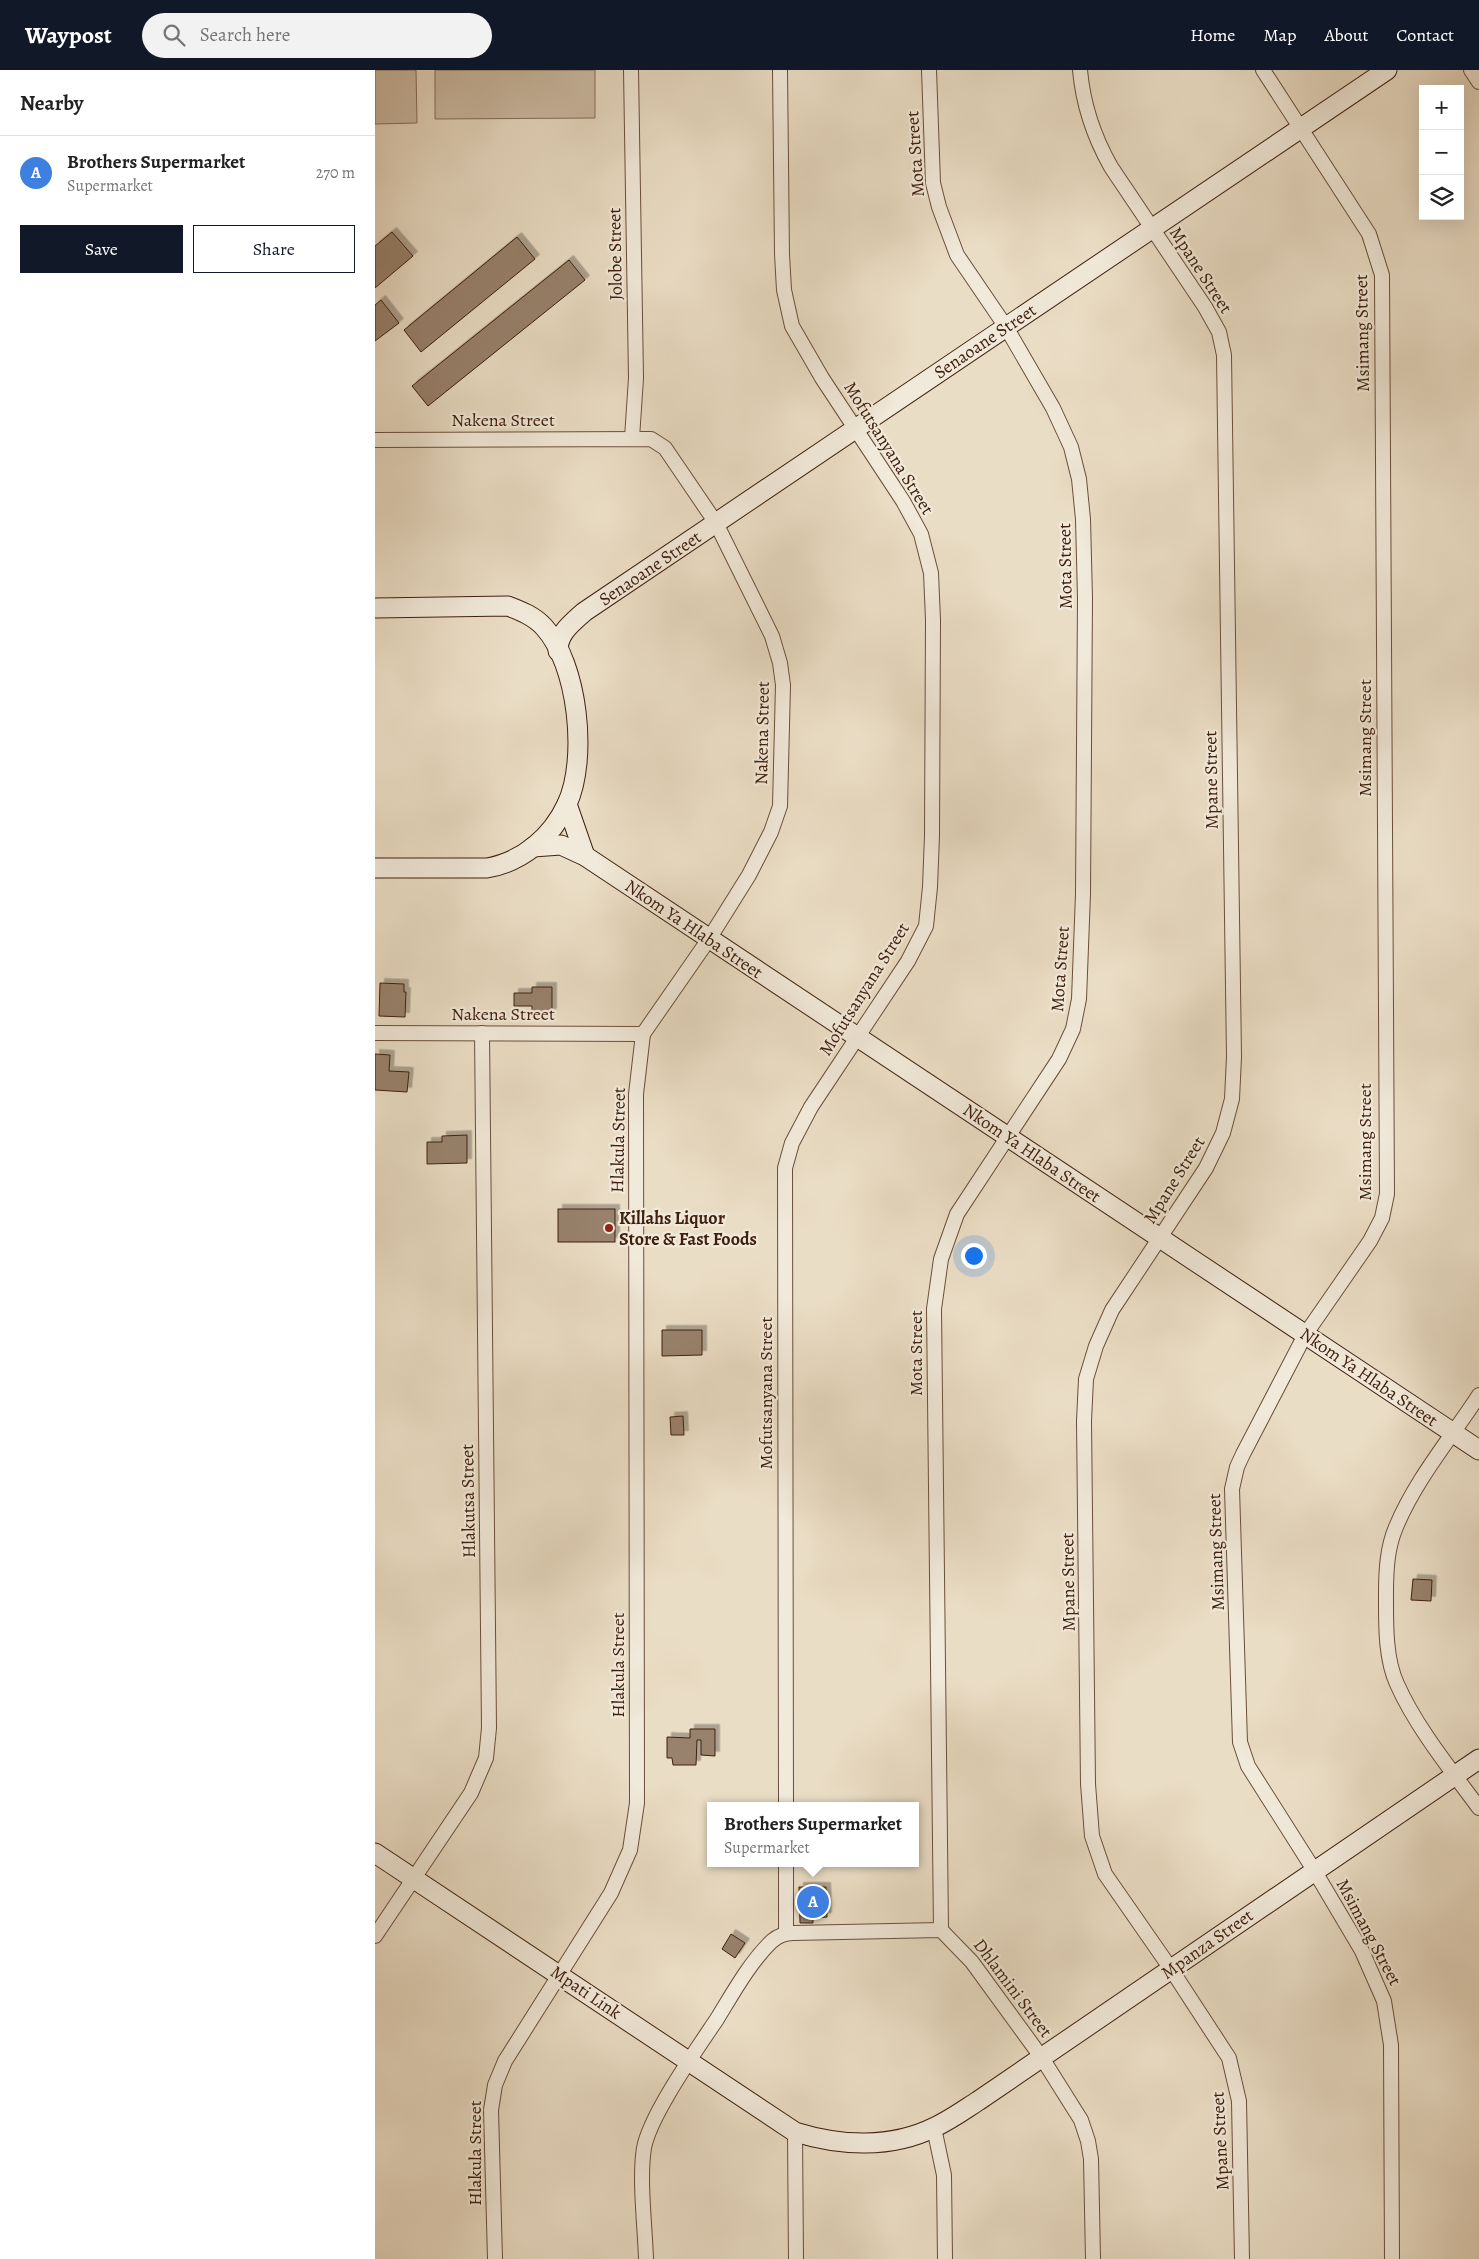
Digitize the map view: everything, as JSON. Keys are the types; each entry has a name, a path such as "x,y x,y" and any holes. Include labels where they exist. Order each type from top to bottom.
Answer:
{"street":[{"name":"Jolobe Street","path":"631,70 636,378 632,438"},
{"name":"Mofutsanyana Street","path":"780,70 784,290 792,326 855,429 903,501 921,534 931,573 933,620 932,836 926,926 909,961 811,1107 793,1143 785,1168 786,1802"},
{"name":"Mota Street","path":"929,70 933,183 941,215 957,255 1006,327 1053,408 1071,447 1079,480 1083,520 1085,598 1083,894 1079,1000 1073,1029 1059,1059 1009,1138 957,1214 941,1258 934,1309 941,1930"},
{"name":"Mpane Street","path":"1080,70 1087,108 1099,146 1205,307 1219,332 1224,355 1234,1058 1232,1099 1223,1133 1206,1168 1112,1310 1096,1346 1087,1379 1084,1421 1088,1784 1092,1836 1105,1874 1171,1969 1229,2058 1235,2076 1239,2101 1242,2259"},
{"name":"Msimang Street","path":"1263,70 1369,234 1382,275 1387,1194 1382,1218 1370,1241 1305,1334 1237,1467 1232,1489 1240,1742 1242,1754 1362,1951 1384,2001 1391,2045 1392,2259"},
{"name":"Senaoane Street","path":"558,651 558,640 561,635 584,612 1387,70"},
{"path":"1471,70 1479,82"},
{"name":"Nakena Street","path":"375,440 651,439 665,448 716,523 772,636 780,663 783,685 780,806 771,832 749,875 709,939 643,1034 375,1033"},
{"path":"375,608 508,606 523,611 535,619 549,633 565,664 571,686 578,737 573,786 567,804 558,820 533,847 505,865 487,868 375,868"},
{"name":"Senaoane Street","path":"535,619 565,619 584,612"},
{"path":"567,804 585,856"},
{"name":"Nkom Ya Hlaba Street","path":"533,847 561,845 585,856 1479,1450"},
{"name":"Hlakutsa Street","path":"375,1936 471,1793 486,1758 489,1728 483,1033"},
{"name":"Hlakula Street","path":"495,2259 491,2110 495,2085 505,2061 615,1884 630,1850 637,1803 636,1094 643,1034"},
{"path":"1479,1395 1452,1432 1395,1528 1389,1551 1386,1616 1388,1645 1397,1683 1454,1775 1479,1808"},
{"name":"Mpanza Street","path":"858,2144 898,2140 934,2128 1042,2058 1314,1870 1479,1759"},
{"name":"Mpati Link","path":"375,1853 560,1974 795,2132 823,2141 858,2144"},
{"path":"785,1867 786,1933"},
{"path":"646,2259 644,2148 649,2131 689,2062 754,1964 773,1940 786,1933 941,1930"},
{"name":"Dhlamini Street","path":"941,1930 973,1962 1042,2058 1081,2120 1088,2141 1091,2160 1093,2259"},
{"path":"934,2128 944,2176 945,2259"},
{"path":"795,2132 796,2259"}],"shaded area":[{"path":"375,70 416,70 417,123 375,124"},
{"path":"435,70 595,70 595,118 435,119"}],"building":[{"path":"392,232 413,256 375,288 375,246"},
{"path":"517,237 535,259 421,352 404,330"},
{"path":"569,260 585,280 428,406 412,386"},
{"path":"381,300 399,323 375,341 375,305"},
{"path":"380,983 404,984 404,992 406,992 405,1017 379,1016"},
{"path":"532,987 552,987 552,1013 532,1014 532,1006 514,1006 514,993 532,993"},
{"path":"375,1054 390,1055 389,1071 409,1072 407,1092 375,1090"},
{"path":"467,1135 467,1163 427,1164 427,1142 442,1142 442,1136"},
{"path":"558,1209 615,1209 615,1242 558,1242"},
{"path":"662,1330 702,1330 702,1355 662,1356"},
{"path":"683,1416 684,1435 671,1435 670,1417"},
{"path":"1413,1579 1432,1580 1431,1601 1411,1600"},
{"path":"690,1729 715,1729 715,1756 701,1755 701,1740 697,1740 696,1765 673,1765 672,1758 667,1758 667,1737 690,1738"},
{"path":"799,1887 826,1887 827,1917 813,1918 813,1923 800,1923"},
{"path":"731,1934 745,1943 735,1958 722,1949"}],"place":[{"name":"Killahs Liquor Store & Fast Foods","path":"609,1228"},
{"name":"Brothers Supermarket","path":"813,1902"}]}
